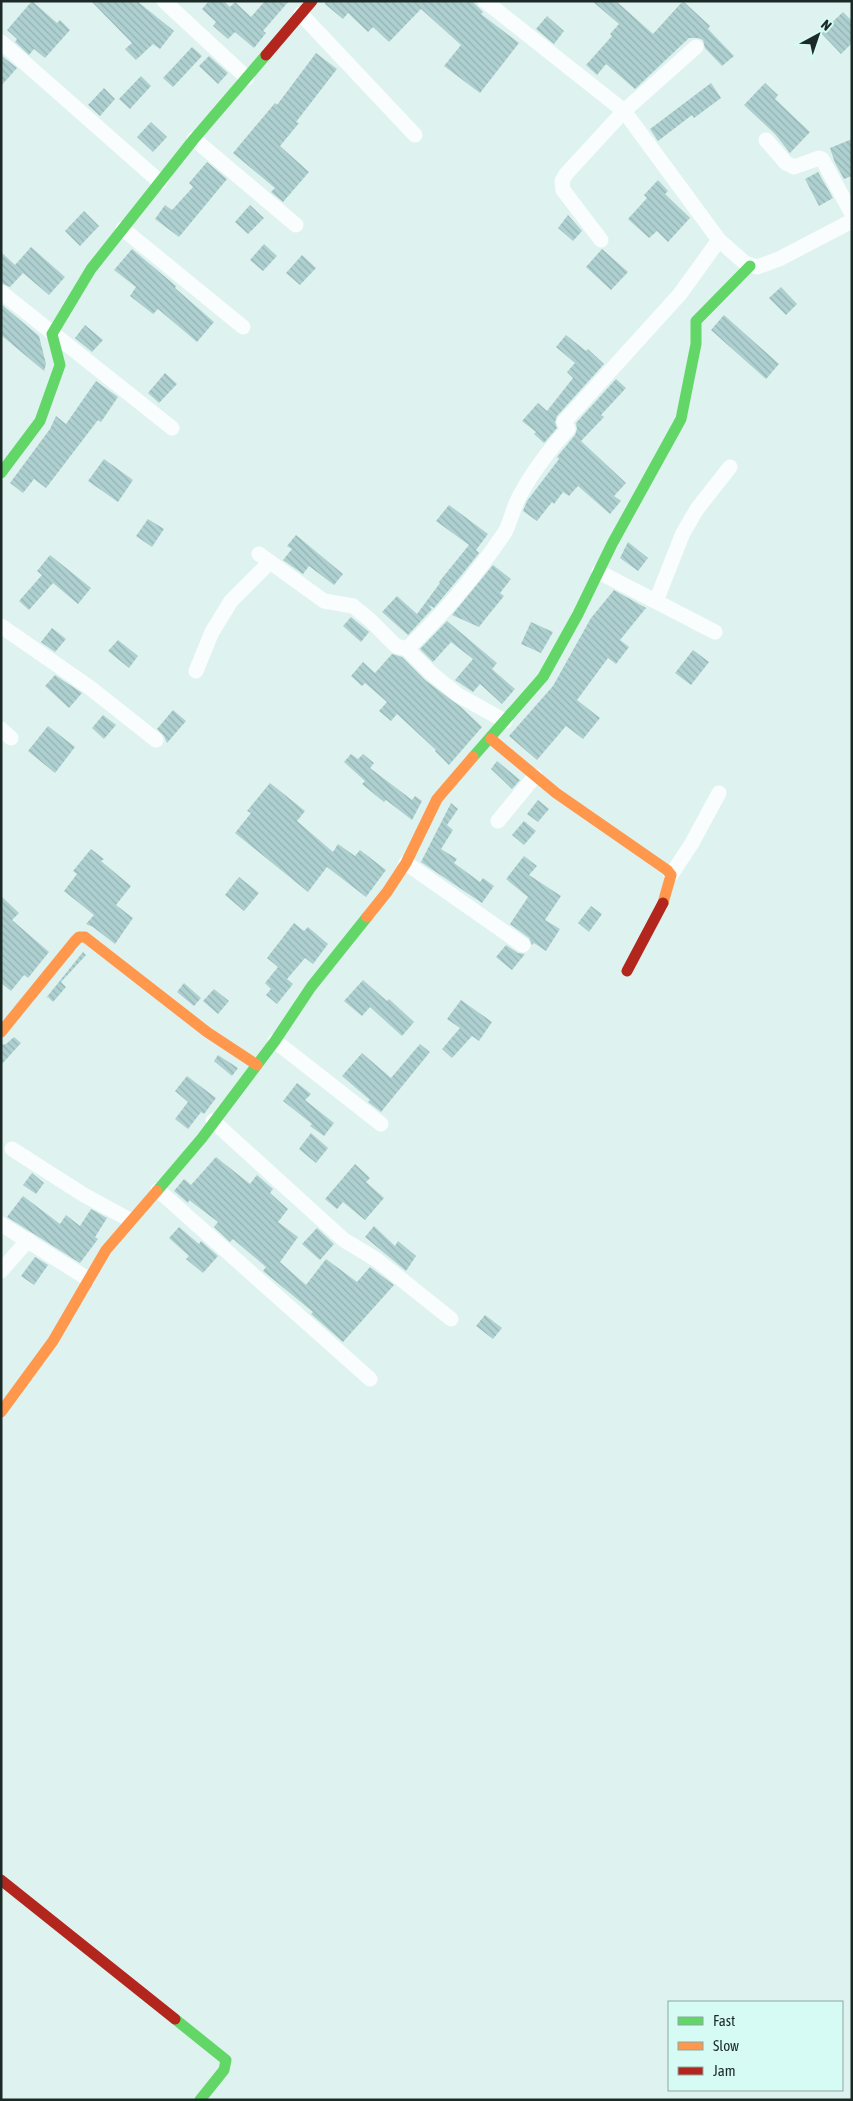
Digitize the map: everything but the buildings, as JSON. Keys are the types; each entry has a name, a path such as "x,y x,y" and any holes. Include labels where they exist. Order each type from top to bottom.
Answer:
{"street":[{"path":"164,1 247,78"},
{"path":"1,473 40,421 60,365 52,334 91,269 194,139 312,1"},
{"path":"484,1 624,111 720,240 750,266 757,268 779,259 852,221"},
{"path":"301,14 415,136"},
{"path":"1,42 160,182"},
{"path":"601,240 563,190 562,181 566,174 624,111 696,47"},
{"path":"194,139 296,226"},
{"path":"766,140 786,162 794,167 819,158 822,159 852,214"},
{"path":"123,229 243,327"},
{"path":"407,650 475,573 506,530 519,496 548,452 568,429 564,422 680,294 720,240"},
{"path":"1,1412 53,1341 106,1250 130,1220 158,1190 257,1066 311,987 387,892 406,862 437,799 543,677 578,614 612,544 681,419 696,344 696,320 750,266"},
{"path":"1,292 172,428"},
{"path":"656,601 683,533 697,509 730,467"},
{"path":"196,671 212,632 231,601 264,558 324,600 353,606 369,618 396,646 407,650 458,694 505,722"},
{"path":"599,572 715,632"},
{"path":"1,626 89,687 156,740"},
{"path":"491,739 556,793 667,870 671,875"},
{"path":"498,821 535,776"},
{"path":"627,971 659,910 670,884 671,875 692,843 719,793"},
{"path":"406,862 524,944"},
{"path":"1,1032 75,941 79,937 85,937 207,1032 257,1066"},
{"path":"275,1041 381,1124"},
{"path":"213,1121 344,1240 377,1260 451,1319"},
{"path":"12,1149 84,1195 130,1220"},
{"path":"158,1190 370,1379"},
{"path":"1,1224 88,1279"},
{"path":"1,1271 28,1240"},
{"path":"1,1880 226,2060 224,2070 200,2100"}],"traffic: fast":[{"path":"1,473 40,421 60,365 52,334 91,269 194,139 266,55"},
{"path":"473,757 543,677 578,614 612,544 681,419 696,344 696,321 750,266"},
{"path":"157,1191 202,1138 275,1041 311,987 367,917"},
{"path":"175,2019 226,2060 224,2070 200,2100"}],"traffic: slow":[{"path":"491,739 556,793 667,870 671,875 663,903"},
{"path":"367,917 387,892 406,863 437,799 473,757"},
{"path":"1,1032 75,941 79,937 85,937 207,1032 257,1065"},
{"path":"1,1412 53,1341 106,1250 157,1191"}],"traffic: jam":[{"path":"266,55 312,1"},
{"path":"627,971 663,903"},
{"path":"1,1880 175,2019"}]}
